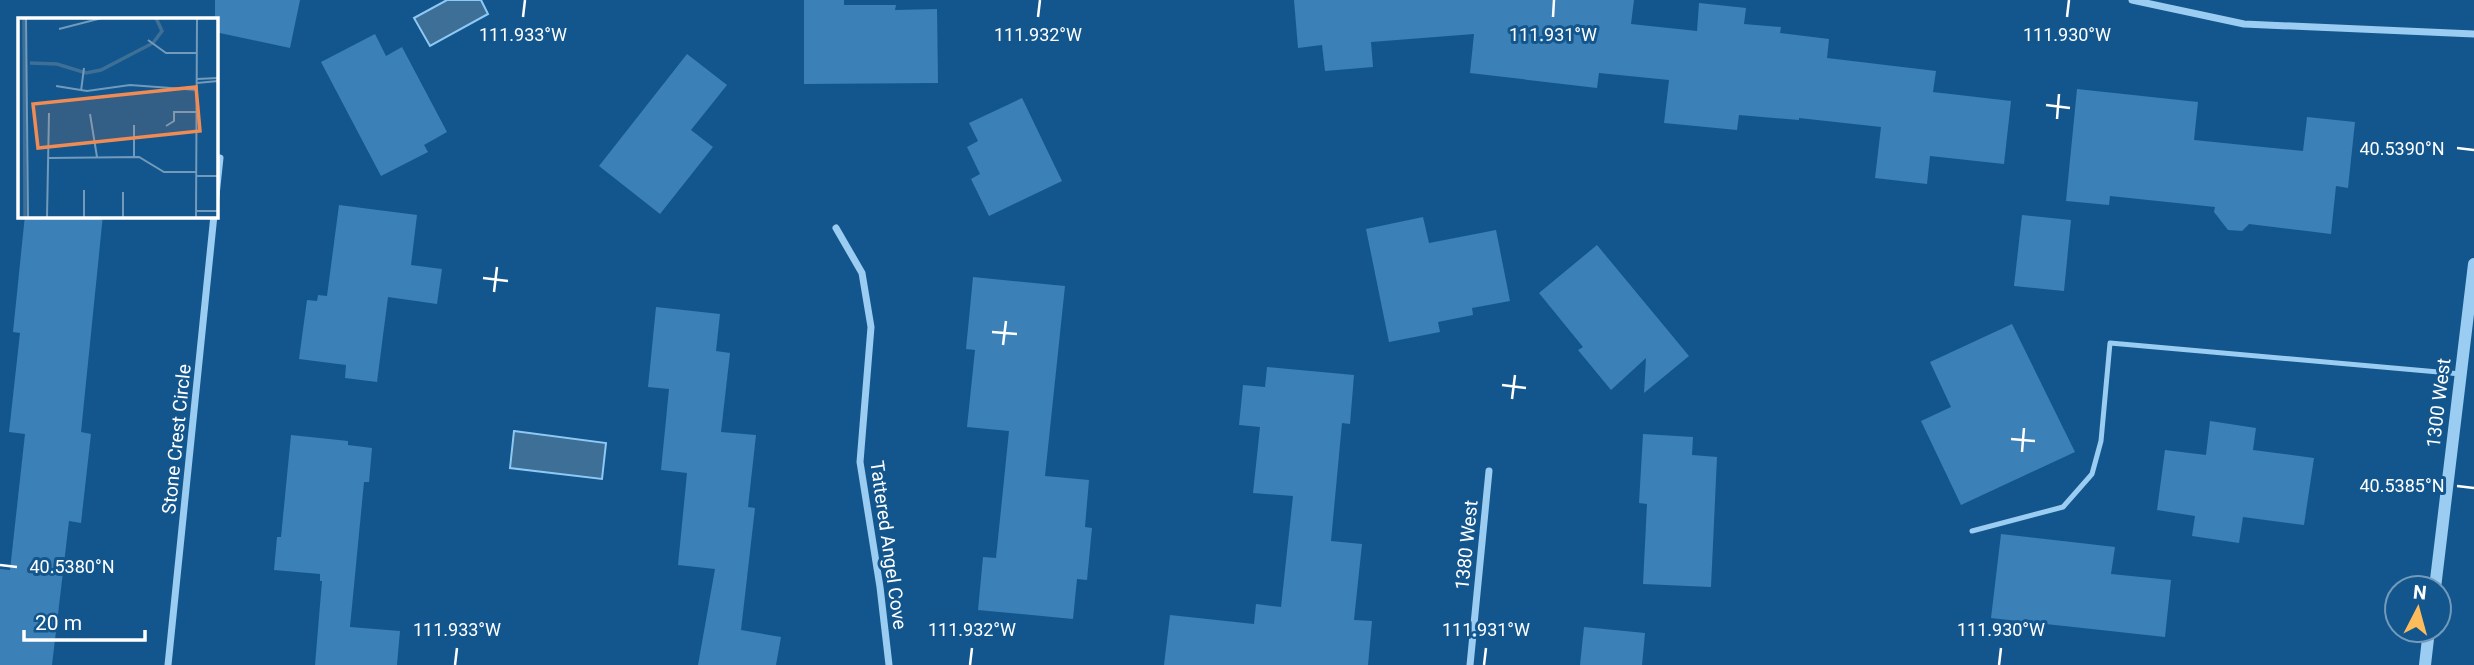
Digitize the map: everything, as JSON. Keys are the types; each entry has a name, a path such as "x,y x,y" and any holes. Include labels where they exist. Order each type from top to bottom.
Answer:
{"street":[{"path":"2132,0 2244,24 2474,34"},
{"path":"217,186 220,158"},
{"name":"Stone Crest Circle","path":"169,665 214,217"},
{"name":"Tattered Angel Cove","path":"836,228 862,273 872,327 860,462 880,587 889,665"},
{"name":"1300 West","path":"2437,574 2474,264"},
{"name":"1380 West","path":"1471,665 1489,471"},
{"path":"2425,665 2428,644"}],"lane":[{"path":"1972,531 2063,506 2092,474 2101,441 2110,343 2461,374"}],"water":[{"path":"447,0 481,0 488,14 430,46 414,18"},
{"path":"514,431 606,443 602,479 510,468"}],"building":[{"path":"215,0 300,0 290,48 217,32"},
{"path":"804,0 844,0 844,5 896,5 895,10 937,9 938,83 804,84"},
{"path":"1294,0 1634,0 1631,24 1697,31 1699,3 1746,8 1744,24 1781,27 1780,33 1829,39 1827,58 1936,71 1933,92 2011,101 2004,164 1930,156 1927,184 1875,178 1881,127 1739,115 1737,130 1664,123 1669,80 1599,73 1597,88 1470,73 1474,34 1371,42 1373,67 1325,71 1322,45 1298,48"},
{"path":"375,34 386,56 402,47 447,132 424,145 428,152 381,176 321,62"},
{"path":"687,54 727,85 691,130 713,147 660,214 599,166"},
{"path":"2077,89 2198,102 2194,140 2303,151 2307,117 2355,122 2348,188 2336,186 2331,234 2249,224 2242,231 2228,230 2214,212 2215,207 2110,196 2109,205 2066,201"},
{"path":"1022,98 1062,181 989,216 971,179 980,174 967,147 978,141 969,123"},
{"path":"339,205 417,215 411,265 442,269 437,304 388,297 377,382 345,378 346,365 299,359 307,300 317,301 318,295 327,296"},
{"path":"2022,215 2071,220 2064,291 2014,286"},
{"path":"25,217 103,217 81,432 91,434 81,523 69,521 52,665 0,665 0,569 10,570 25,434 9,432 20,333 13,332"},
{"path":"1423,217 1429,243 1496,230 1510,301 1472,308 1473,315 1438,322 1440,332 1389,342 1366,229"},
{"path":"1597,245 1689,356 1644,393 1646,358 1611,390 1578,350 1583,347 1539,293"},
{"path":"973,277 1065,286 1045,476 1089,480 1085,527 1092,528 1087,580 1077,579 1073,619 978,610 983,557 996,558 1009,431 967,427 975,350 966,349"},
{"path":"656,307 720,314 716,351 730,353 721,432 756,435 748,507 755,508 741,630 781,637 776,665 698,665 715,569 678,565 687,473 661,470 669,389 648,387"},
{"path":"2012,324 2075,452 1961,505 1921,421 1951,407 1930,362"},
{"path":"1267,367 1354,375 1350,424 1342,423 1331,541 1362,544 1354,620 1372,621 1368,665 1164,665 1170,615 1254,624 1256,604 1281,607 1293,496 1253,493 1260,427 1239,425 1243,385 1265,387"},
{"path":"2210,421 2256,428 2253,450 2314,458 2304,525 2243,517 2239,543 2192,536 2195,516 2157,510 2165,450 2206,455"},
{"path":"1643,434 1693,437 1692,455 1717,457 1711,587 1643,584 1647,504 1639,503"},
{"path":"291,435 348,441 348,445 372,448 369,482 364,482 350,627 400,631 397,665 315,665 322,581 320,574 274,570 277,537 281,537"},
{"path":"2001,534 2115,547 2111,574 2171,580 2165,637 1991,618"},
{"path":"1584,627 1645,633 1642,665 1580,665"}]}
